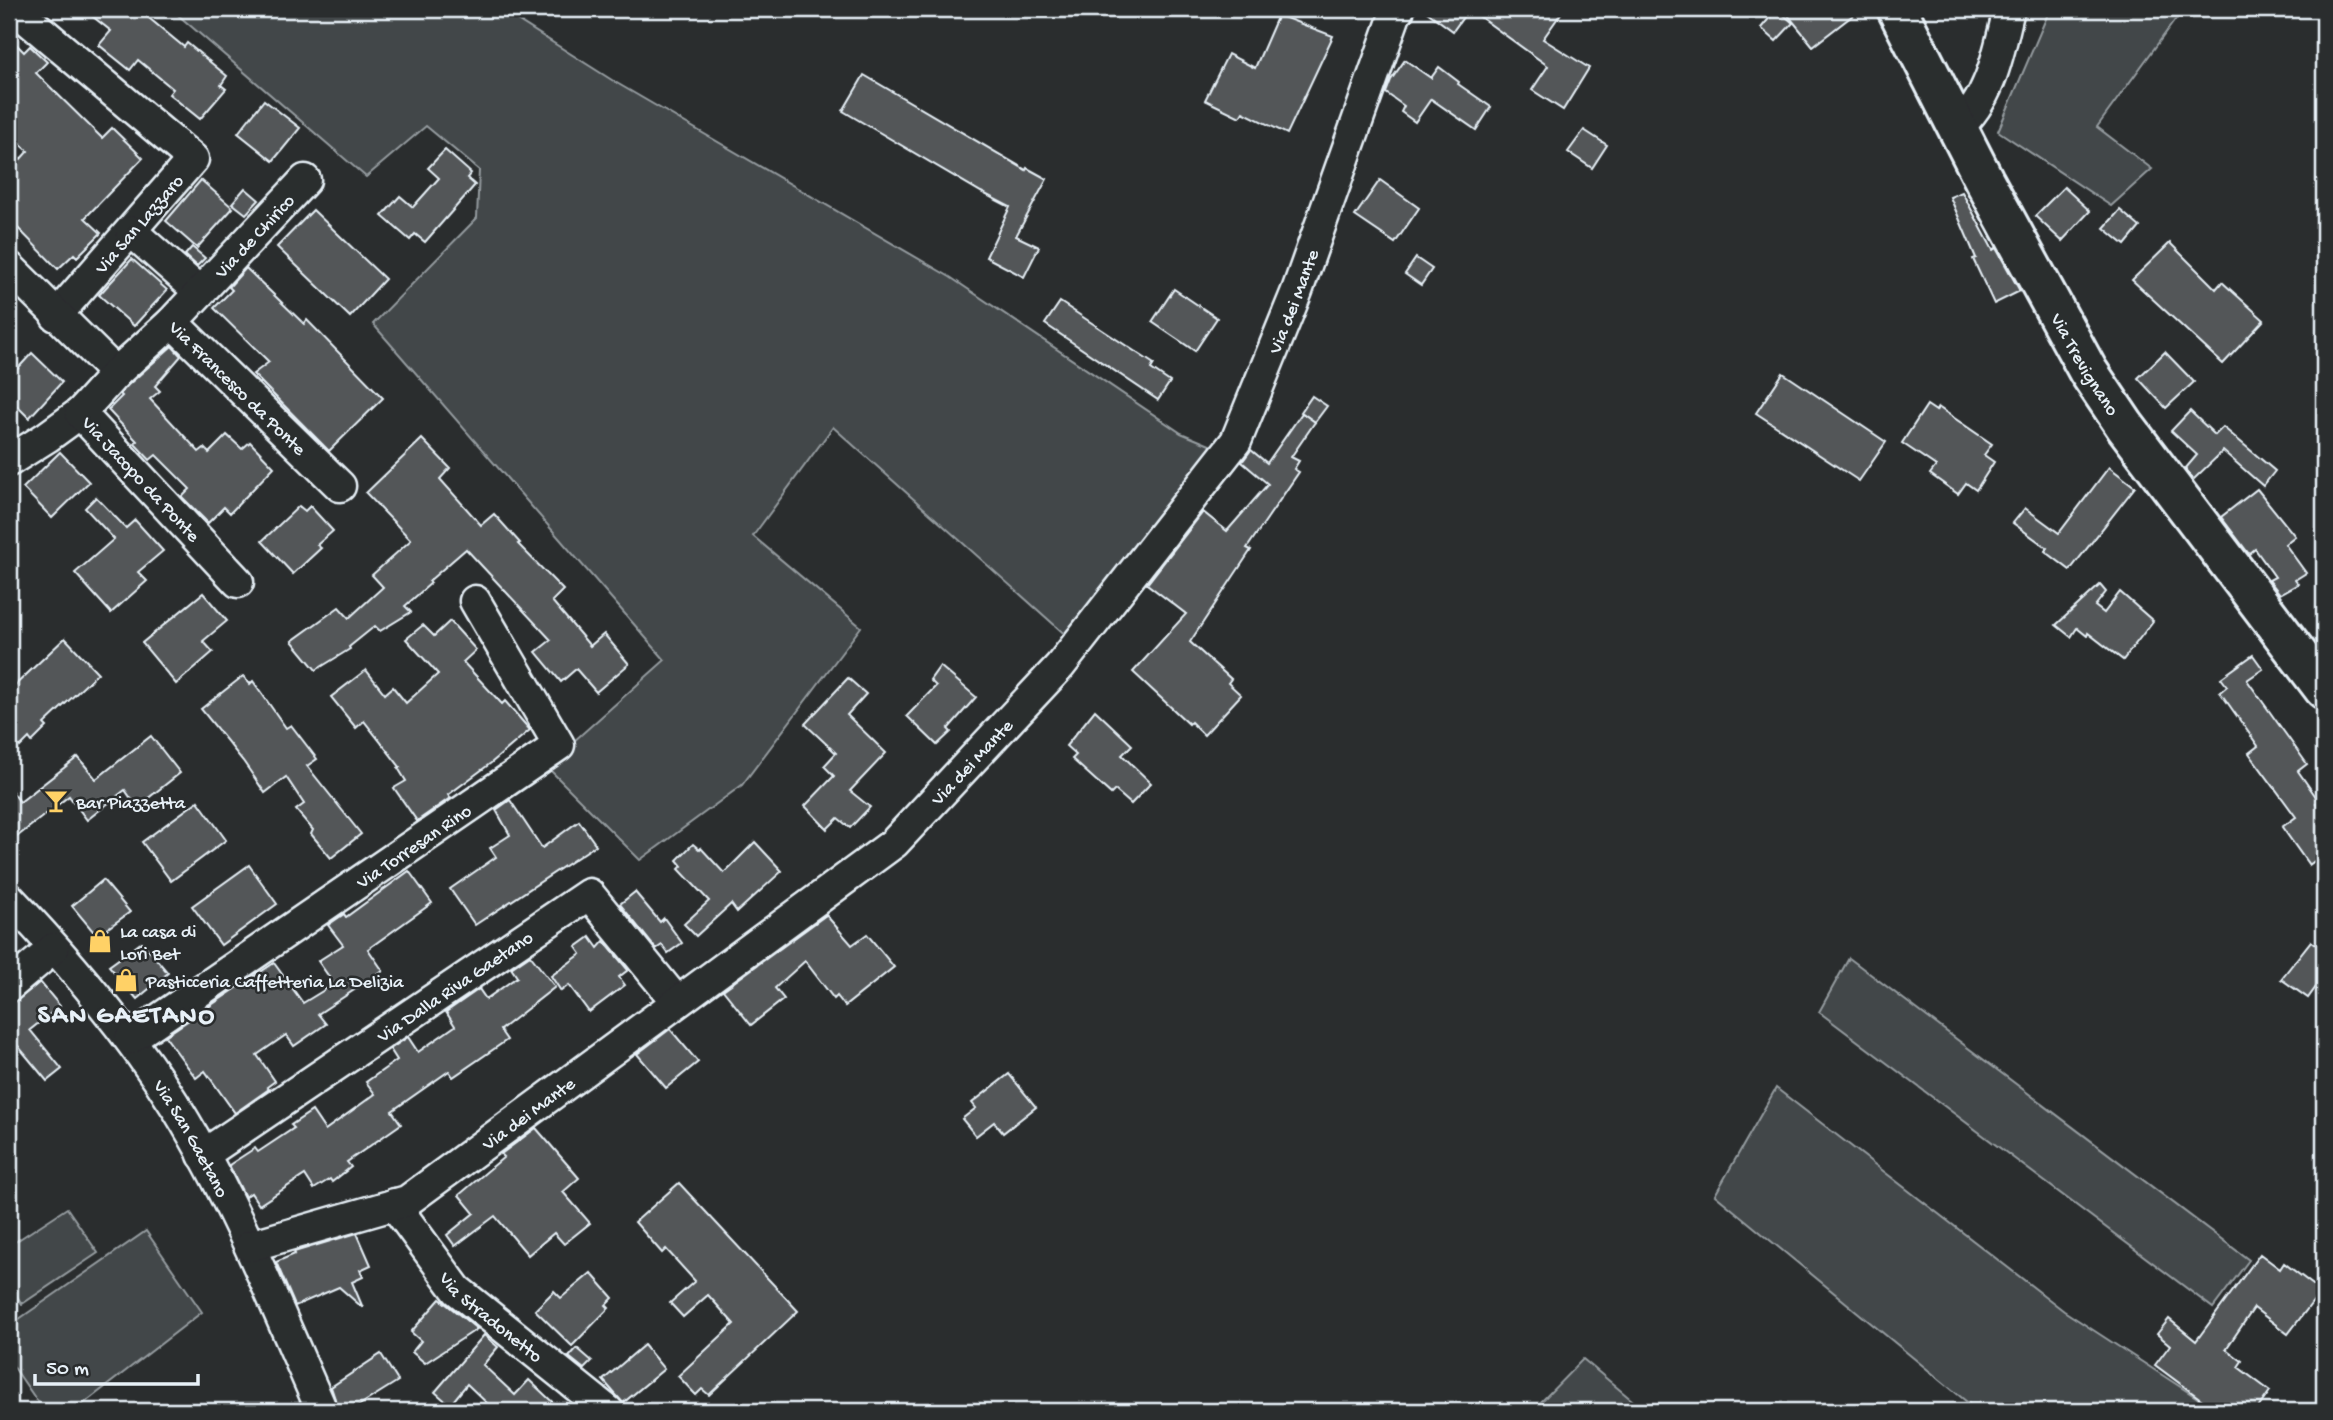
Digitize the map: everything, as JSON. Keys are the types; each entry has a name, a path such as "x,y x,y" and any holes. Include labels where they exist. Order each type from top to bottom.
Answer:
{"main road":[{"name":"Via Trevignano","path":"1897,9 1957,128 2088,371 2125,426 2324,689"}],"street":[{"name":"Via San Lazzaro","path":"15,9 193,159 56,316"},
{"name":"Via dei Mante","path":"250,1246 407,1201 894,843 1060,666 1236,441 1297,291 1399,9"},
{"path":"1957,128 1976,108 1991,77 2009,9"},
{"name":"Via de Chirico","path":"200,292 305,180"},
{"name":"Via Francesco da Ponte","path":"131,231 200,292 172,322 340,486"},
{"path":"9,267 116,373"},
{"name":"Via Jacopo da Ponte","path":"172,322 116,373 79,413 238,582"},
{"path":"9,461 79,413"},
{"name":"Via Torresan Rino","path":"130,1039 559,745 475,601"},
{"name":"Via Dalla Riva Gaetano","path":"203,1155 589,894 677,1002"},
{"name":"Via San Gaetano","path":"9,898 130,1039 178,1110 250,1246 322,1411"},
{"path":"9,986 54,948"},
{"name":"Via Stradonetto","path":"394,1205 457,1290 608,1411"}],"shaded area":[{"path":"171,9 500,9 615,82 950,277 1181,433 1224,451 1078,646 833,427 753,536 861,627 742,785 640,860 546,766 665,660 373,324 477,218 479,170 426,126 366,177"},
{"path":"2050,9 2115,9 2124,12 2126,9 2183,9 2097,127 2152,169 2111,206 1998,131"},
{"path":"1849,958 2249,1260 2213,1308 1819,1012"},
{"path":"1776,1088 2064,1311 2202,1401 2196,1411 1978,1411 1715,1195"},
{"path":"67,1208 98,1253 22,1304 9,1284 9,1246"},
{"path":"146,1231 202,1312 74,1411 44,1411 9,1360 9,1326"},
{"path":"1583,1359 1645,1411 1532,1411"}],"building":[{"path":"83,9 138,9 184,47 187,43 227,76 221,85 226,89 200,119 169,94 173,89 138,60 130,70 99,45 111,31"},
{"path":"1423,9 1469,9 1453,31"},
{"path":"1469,9 1564,9 1543,39 1589,68 1563,110 1532,90 1548,66"},
{"path":"1777,9 1793,23 1776,41 1761,28"},
{"path":"1783,9 1861,9 1813,46"},
{"path":"1278,15 1333,36 1287,134 1243,112 1240,117 1205,100 1228,54 1255,68"},
{"path":"9,37 24,52 30,46 47,62 36,73 102,138 112,128 143,158 85,218 101,233 77,257 74,254 58,269 9,219 9,172 28,151 9,133"},
{"path":"1405,60 1431,78 1439,67 1491,107 1476,130 1431,99 1415,122 1401,112 1404,106 1386,93 1391,80"},
{"path":"864,75 1026,170 1027,168 1047,179 1016,236 1039,247 1024,277 986,257 1010,207 843,111"},
{"path":"264,100 300,128 273,161 238,133"},
{"path":"1584,130 1607,145 1592,168 1568,152"},
{"path":"445,150 471,173 467,178 475,185 425,242 415,234 410,240 382,216 400,196 413,207 439,178 428,168"},
{"path":"201,180 233,208 197,248 166,221"},
{"path":"1380,180 1419,208 1395,243 1355,216"},
{"path":"2064,187 2090,211 2062,241 2035,216"},
{"path":"245,188 259,200 246,214 232,203"},
{"path":"1962,192 1993,250 1996,248 2020,291 1994,304 1973,259 1976,258 1950,197"},
{"path":"313,210 385,279 350,317 277,247"},
{"path":"2120,210 2140,227 2125,245 2104,228"},
{"path":"2170,243 2216,289 2222,282 2264,320 2223,364 2132,280"},
{"path":"192,247 205,258 197,266 185,255"},
{"path":"1416,258 1432,269 1421,285 1405,274"},
{"path":"132,259 167,290 134,326 99,295"},
{"path":"246,268 304,324 307,320 383,398 329,451 253,374 269,362 214,308 232,290 229,287"},
{"path":"1174,289 1217,318 1195,351 1152,322"},
{"path":"1060,302 1154,364 1151,369 1170,382 1158,400 1045,324"},
{"path":"172,346 181,356 155,386 160,391 150,399 199,452 204,448 209,453 227,435 242,449 250,442 274,467 230,513 224,507 208,523 182,497 190,489 156,455 150,460 134,443 137,441 108,410 122,396 120,394 128,385"},
{"path":"2165,352 2194,382 2166,408 2138,378"},
{"path":"32,353 62,382 29,418 9,398 9,378"},
{"path":"1783,373 1886,442 1859,481 1756,413"},
{"path":"1312,396 1327,406 1315,422 1301,412"},
{"path":"1927,405 1936,411 1938,407 1992,444 1984,455 1994,462 1976,490 1966,483 1958,494 1930,474 1936,466 1902,443"},
{"path":"2190,411 2215,435 2223,427 2275,471 2263,486 2223,451 2194,479 2190,476 2185,469 2197,455 2171,431"},
{"path":"1302,413 1315,422 1291,457 1299,461 1294,469 1299,472 1247,548 1251,550 1190,642 1231,679 1228,683 1241,695 1204,735 1133,672 1186,614 1147,584 1203,512 1227,531 1268,484 1242,462 1251,450 1267,463"},
{"path":"422,439 450,468 440,479 481,525 494,514 520,543 518,544 563,590 552,601 590,646 604,634 629,664 596,692 576,669 561,682 536,652 551,640 466,549 405,606 411,612 380,631 375,626 349,647 350,649 316,670 292,641 339,607 349,618 383,587 372,575 411,540 366,493"},
{"path":"60,452 89,482 52,518 23,488"},
{"path":"2109,467 2135,487 2070,570 2045,551 2047,548 2013,523 2025,508 2059,533"},
{"path":"2257,489 2295,536 2285,544 2306,573 2295,580 2298,584 2280,594 2269,580 2275,577 2255,549 2249,554 2221,517"},
{"path":"96,497 126,528 135,520 163,551 138,572 147,581 111,613 75,573 114,539 85,508"},
{"path":"299,506 305,511 310,506 333,531 317,545 321,548 293,574 262,541"},
{"path":"2100,585 2106,592 2095,606 2104,613 2120,592 2153,621 2123,660 2088,633 2087,636 2077,628 2071,637 2056,625"},
{"path":"203,593 227,621 203,641 213,652 176,684 142,643"},
{"path":"450,621 476,650 463,662 502,704 505,701 530,730 448,795 450,798 417,821 394,788 406,781 398,768 400,767 364,721 356,728 331,697 366,670 385,694 393,687 406,703 438,674 406,639 423,625 434,636"},
{"path":"65,638 98,673 44,724 47,727 32,742 29,738 20,747 9,735 9,691"},
{"path":"2253,655 2263,669 2247,680 2307,764 2298,771 2319,801 2316,803 2324,815 2324,854 2309,865 2282,827 2296,817 2249,753 2258,746 2220,692 2227,686 2221,678"},
{"path":"940,666 976,697 948,729 951,732 937,745 907,716 936,686 930,680"},
{"path":"243,676 250,684 253,681 286,728 291,725 317,759 307,766 361,834 331,858 296,810 304,804 286,777 265,793 201,709"},
{"path":"848,678 866,694 847,715 886,753 850,791 870,807 850,828 838,818 827,829 805,806 834,776 824,766 836,753 805,724"},
{"path":"1095,710 1132,745 1122,755 1151,783 1131,804 1115,790 1111,794 1072,759 1076,755 1066,746"},
{"path":"151,736 180,773 137,807 125,790 87,820 69,796 9,843 9,787 20,802 78,757 96,779"},
{"path":"510,800 542,848 579,821 596,845 475,925 450,889 496,857 490,848 510,835 496,810"},
{"path":"198,801 226,840 171,881 142,842"},
{"path":"755,842 782,871 737,912 731,904 696,936 684,924 709,901 679,869 682,866 677,860 693,844 700,850 701,848 724,873"},
{"path":"249,865 277,904 221,945 192,906"},
{"path":"409,871 432,903 368,949 383,971 318,1014 326,1024 294,1046 286,1035 257,1055 275,1081 267,1087 269,1089 235,1113 205,1071 196,1078 165,1036 274,963 303,1003 334,984 318,961 343,945 328,925 344,914 346,917"},
{"path":"103,880 130,912 97,936 72,906"},
{"path":"635,892 660,922 664,918 682,943 668,953 662,945 656,949 620,904"},
{"path":"826,915 852,945 867,934 894,967 845,1006 837,996 834,999 805,961 775,988 784,999 751,1025 723,990"},
{"path":"590,937 598,948 604,941 628,970 619,977 625,985 589,1012 569,985 561,991 551,976 581,954 576,947"},
{"path":"2311,941 2324,951 2324,976 2308,998 2281,979"},
{"path":"142,942 168,973 137,999 109,966"},
{"path":"530,955 555,987 500,1030 507,1040 453,1077 449,1071 392,1111 401,1124 347,1162 351,1167 332,1182 330,1179 314,1189 305,1175 259,1205 251,1193 245,1197 229,1165 255,1148 258,1152 294,1128 291,1125 312,1111 325,1130 375,1094 366,1082 397,1060 390,1049 408,1037 418,1052 455,1026 446,1012 479,989 486,999 517,977 511,968"},
{"path":"40,982 60,1006 30,1030 62,1069 47,1081 18,1046 9,1053 9,1007"},
{"path":"670,1029 698,1062 666,1088 637,1054"},
{"path":"1009,1074 1036,1107 1003,1133 994,1122 976,1136 962,1119 976,1108 972,1103"},
{"path":"536,1128 579,1178 563,1192 590,1223 564,1244 554,1233 528,1255 495,1216 455,1246 447,1235 474,1213 459,1195 504,1157 501,1154"},
{"path":"679,1183 798,1311 709,1395 702,1389 696,1395 678,1376 734,1324 708,1295 683,1317 670,1303 695,1281 666,1249 662,1253 635,1222"},
{"path":"357,1233 371,1265 360,1270 363,1277 352,1282 363,1308 339,1287 295,1306 276,1262 295,1254 294,1252"},
{"path":"2260,1254 2280,1269 2284,1263 2321,1291 2288,1334 2254,1308 2226,1349 2242,1361 2238,1367 2270,1391 2256,1411 2217,1411 2155,1365 2170,1345 2157,1334 2169,1319 2196,1341"},
{"path":"591,1273 613,1298 606,1305 609,1308 572,1346 535,1310 554,1291 561,1298"},
{"path":"440,1299 477,1329 425,1363 412,1352 421,1341 411,1332"},
{"path":"484,1335 498,1347 483,1365 515,1395 529,1380 562,1411 498,1411 501,1409 496,1405 493,1409 467,1384 450,1405 435,1392"},
{"path":"644,1345 664,1369 623,1403 603,1380"},
{"path":"577,1348 592,1361 584,1369 569,1357"},
{"path":"381,1354 398,1381 350,1411 339,1411 331,1387"}],"place":[{"name":"Bar Piazzetta","path":"56,801"},
{"name":"La casa di Lori Bet","path":"100,941"},
{"name":"Pasticceria Caffetteria La Delizia","path":"126,980"}],"district":[{"name":"SAN GAETANO","path":"127,1013"}]}
